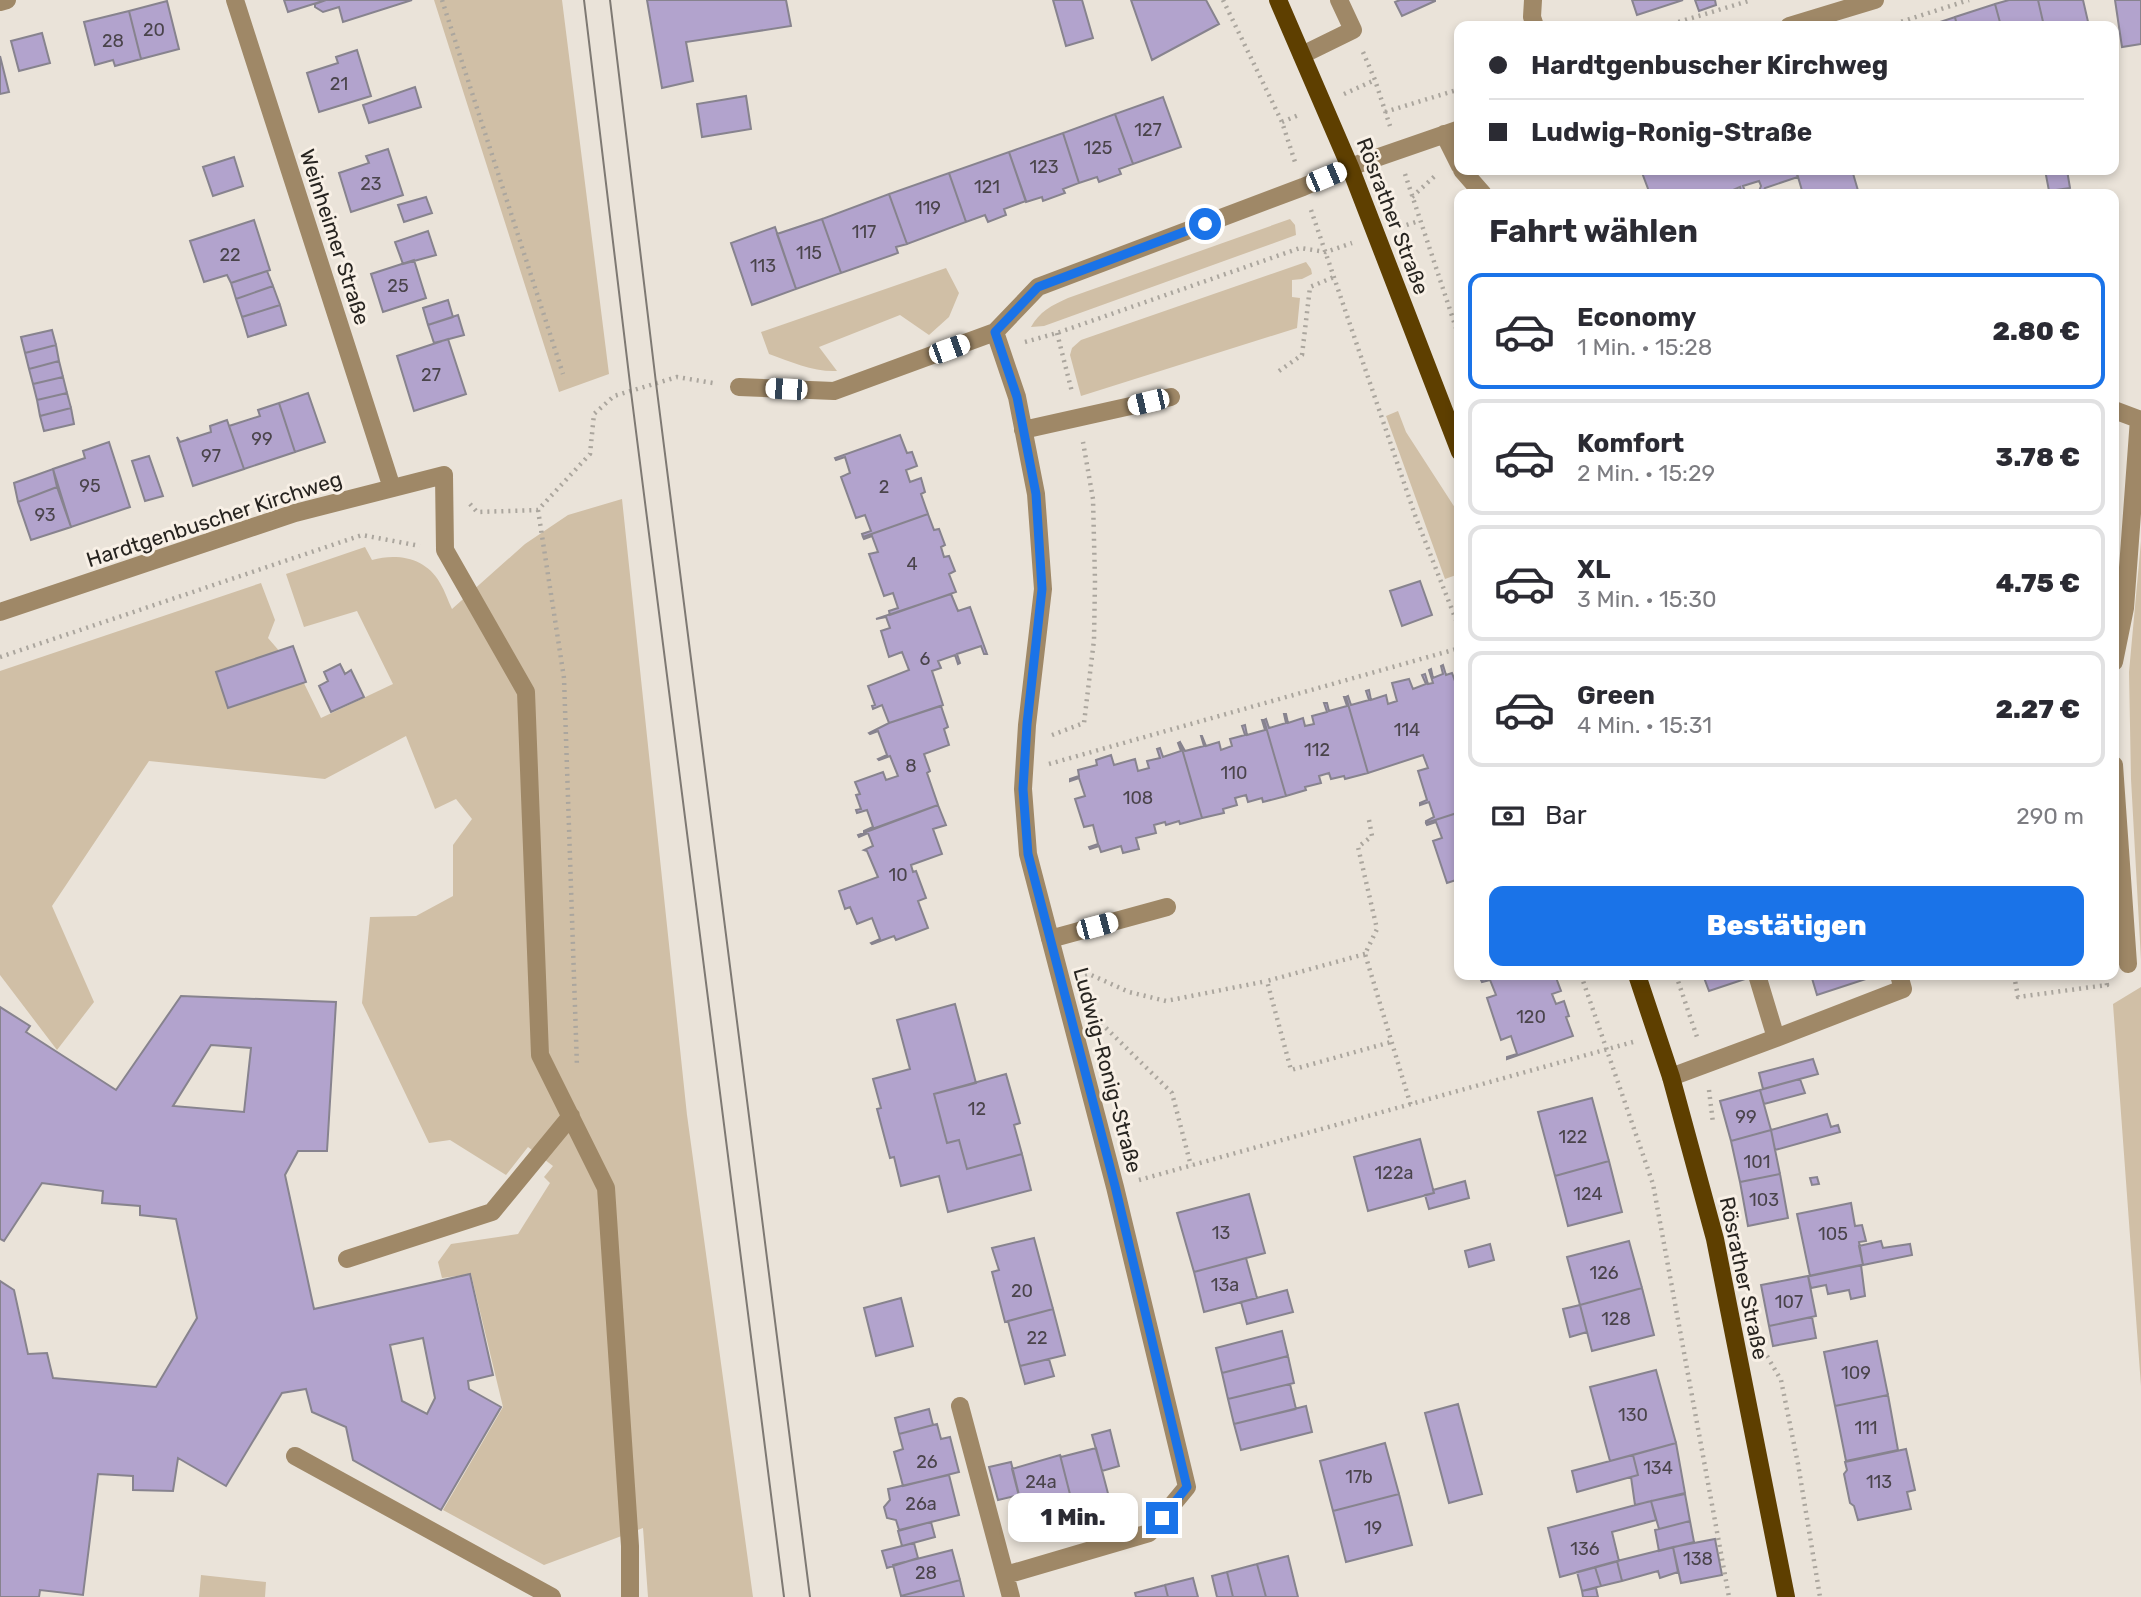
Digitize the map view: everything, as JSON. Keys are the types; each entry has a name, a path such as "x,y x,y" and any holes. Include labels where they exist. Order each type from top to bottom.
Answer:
{"main road":[{"name":"Rösrather Straße","path":"1278,0 1350,167 1454,436"},
{"name":"Rösrather Straße","path":"1639,980 1671,1077 1715,1239 1786,1597"}],"street":[{"path":"0,2 7,0"},
{"name":"Weinheimer Straße","path":"235,0 392,488"},
{"path":"1302,55 1353,30 1339,0"},
{"path":"1533,0 1533,21"},
{"path":"1806,21 1875,0"},
{"path":"739,387 834,391 995,332 1038,287 1350,167 1452,131"},
{"path":"1467,175 1479,189"},
{"name":"Ludwig-Ronig-Straße","path":"995,332 1017,397 1036,494 1042,589 1023,789 1028,854 1115,1186 1187,1487 1149,1533 1006,1575"},
{"path":"1023,430 1171,397"},
{"path":"2119,412 2140,420 2125,608 2119,637"},
{"path":"444,475 445,550 526,692 540,1055 607,1188 630,1546 630,1597"},
{"name":"Hardtgenbuscher Kirchweg","path":"0,612 295,513 444,475"},
{"path":"2119,836 2128,964"},
{"path":"1050,939 1167,907"},
{"path":"1759,980 1776,1038"},
{"path":"1671,1077 1903,989 1900,980"},
{"path":"347,1259 492,1212 571,1116"},
{"path":"960,1406 1011,1597"},
{"path":"295,1456 552,1597"}],"path":[{"path":"442,0 563,374"},
{"path":"1223,0 1282,122 1416,518 1454,616"},
{"path":"1682,21 1752,0"},
{"path":"1904,21 1969,0"},
{"path":"1385,112 1454,91"},
{"path":"1425,239 1454,323"},
{"path":"995,332 1026,342 1057,334 1300,247 1326,252"},
{"path":"1279,371 1302,355 1310,287 1334,277"},
{"path":"1048,736 1084,723 1094,640 1093,499 1079,418 1057,334"},
{"path":"444,475 477,512 538,510 590,454 594,414 614,397 677,377 739,387"},
{"path":"538,510 564,678 577,1065 571,1116"},
{"path":"0,657 362,535 445,550"},
{"path":"1024,771 1454,650"},
{"path":"1369,820 1372,836 1358,847 1377,929 1365,954 1411,1106"},
{"path":"1061,983 1089,974 1129,992 1166,1001 1267,981 1365,954"},
{"path":"1583,980 1653,1184 1729,1597"},
{"path":"1678,980 1706,1063"},
{"path":"2015,980 2018,997 2107,985 2106,980"},
{"path":"1267,981 1291,1070 1391,1042"},
{"path":"1098,1020 1171,1093 1191,1166"},
{"path":"1115,1186 1657,1036"}],"shaded area":[{"path":"434,0 562,0 609,374 559,392"},
{"path":"1290,219 1295,225 1296,235 1044,326 1031,327 1046,310 1068,298"},
{"path":"1306,262 1312,274 1292,280 1292,297 1300,298 1297,328 1081,396 1070,355 1072,348 1081,340"},
{"path":"946,268 959,293 949,317 929,335 900,315 819,347 837,371 811,368 769,354 761,332"},
{"path":"1398,411 1406,432 1454,506 1454,576 1445,579 1386,416"},
{"path":"622,499 687,1115 753,1597 648,1597 643,1528 544,1565 443,1510 503,1407 471,1274 442,1278 438,1262 451,1244 518,1234 550,1183 544,1177 553,1166 528,1147 506,1175 450,1140 429,1143 362,1003 370,917 416,916 453,896 453,845 472,819 456,799 435,809 406,736 325,779 149,761 52,906 94,1002 57,1050 0,975 0,671 261,583 275,620 268,638 300,675 321,718 393,684 357,611 304,627 286,574 365,547 372,560 401,558 427,568 440,583 452,609 525,544 568,515"},
{"path":"2141,541 2141,960 2131,779 2129,672"},
{"path":"2141,987 2141,1386 2113,1004"},
{"path":"201,1575 266,1582 265,1597 199,1597"}],"building":[{"path":"284,0 326,0 288,12"},
{"path":"326,0 412,0 343,22 339,7 323,12 315,7 315,4"},
{"path":"647,0 786,0 791,26 686,42 693,81 662,88"},
{"path":"1053,0 1082,0 1093,38 1066,46"},
{"path":"1131,0 1206,0 1219,24 1152,60"},
{"path":"1632,0 1683,0 1637,15"},
{"path":"1695,0 1715,0 1716,5 1699,11"},
{"path":"2009,0 2038,0 2043,21 2000,21 1995,4"},
{"path":"2038,0 2083,0 2088,21 2043,21"},
{"path":"2115,0 2141,0 2141,44 2122,47"},
{"path":"167,1 179,49 141,59 129,11"},
{"path":"1435,1 1402,16 1395,2"},
{"path":"1995,4 2000,21 1956,21 1955,17"},
{"path":"129,11 141,59 115,66 113,60 95,65 84,22"},
{"path":"42,33 50,63 19,71 11,41"},
{"path":"357,50 371,96 319,112 307,73 338,63 336,57"},
{"path":"0,56 9,92 0,94"},
{"path":"415,87 421,107 369,123 363,105"},
{"path":"746,96 751,129 702,137 697,104"},
{"path":"1163,97 1181,147 1133,164 1115,114"},
{"path":"1115,114 1133,164 1119,169 1121,174 1099,182 1097,177 1079,183 1063,133"},
{"path":"1063,133 1079,183 1063,189 1065,193 1043,201 1042,197 1026,202 1009,152"},
{"path":"388,149 403,195 351,212 339,173 369,163 366,156"},
{"path":"1009,152 1026,201 1004,209 1006,215 988,222 985,215 966,222 949,173"},
{"path":"234,157 243,186 213,196 203,167"},
{"path":"949,173 966,222 907,244 889,194"},
{"path":"1643,175 1798,177 1764,189 1760,189 1759,181 1743,186 1744,189 1648,189"},
{"path":"1797,175 1853,175 1858,189 1802,189"},
{"path":"2046,175 2068,175 2070,188 2049,189"},
{"path":"889,194 907,244 896,247 898,253 841,273 822,219"},
{"path":"426,197 432,213 404,222 398,205"},
{"path":"822,219 841,273 796,289 777,234"},
{"path":"254,220 270,270 231,283 227,275 204,282 190,241"},
{"path":"775,227 796,289 752,305 731,243"},
{"path":"428,231 436,255 403,264 395,242"},
{"path":"414,260 426,298 383,312 371,274"},
{"path":"267,271 273,286 236,299 231,283"},
{"path":"273,286 280,305 242,317 236,299"},
{"path":"448,300 453,317 428,325 423,308"},
{"path":"280,305 286,325 248,337 242,317"},
{"path":"458,315 464,335 434,343 428,325"},
{"path":"52,330 56,345 25,353 21,337"},
{"path":"448,339 466,394 414,411 397,356"},
{"path":"56,345 59,361 29,369 25,353"},
{"path":"59,361 63,377 33,384 29,369"},
{"path":"63,377 67,393 37,400 33,384"},
{"path":"67,393 71,408 40,416 37,400"},
{"path":"308,393 325,442 295,452 279,403"},
{"path":"279,403 295,452 244,469 229,426 260,416 258,410"},
{"path":"71,408 74,424 44,431 40,416"},
{"path":"227,420 244,469 193,486 177,437 180,442 211,432 210,426"},
{"path":"900,435 907,453 912,452 917,466 906,470 910,482 921,478 925,492 921,494 928,514 863,537 862,534 871,531 865,515 856,518 841,477 850,473 845,457 835,458"},
{"path":"109,442 130,507 71,527 53,469 85,458 83,451"},
{"path":"149,456 163,496 145,501 132,461"},
{"path":"53,469 57,487 18,502 14,483"},
{"path":"57,487 71,527 31,540 18,502"},
{"path":"928,514 934,530 939,529 945,545 941,547 944,557 949,556 955,571 949,574 956,592 890,615 889,611 898,608 893,593 884,596 869,554 878,552 872,536 863,537"},
{"path":"1420,581 1432,615 1402,626 1390,591"},
{"path":"951,594 958,611 970,607 987,654 984,654 981,646 957,654 958,664 955,655 938,661 941,668 932,671 943,705 889,723 882,705 873,709 872,706 875,705 868,686 909,670 902,652 889,657 881,631 890,628 886,617 876,619"},
{"path":"293,646 306,682 228,708 216,672"},
{"path":"340,664 345,674 351,670 364,697 331,712 319,686 328,681 324,672"},
{"path":"1443,665 1446,675 1452,673 1454,678 1454,814 1426,823 1434,817 1429,802 1420,805 1427,800 1418,771 1428,768 1423,755 1368,773 1346,697 1348,696 1351,705 1369,700 1366,691 1369,690 1371,700 1386,695 1388,704 1397,701 1392,683 1409,679 1413,689 1426,684 1422,675 1425,674 1428,684 1433,683 1429,670 1431,669 1433,678 1443,674"},
{"path":"1346,697 1368,773 1345,779 1344,776 1331,779 1329,773 1319,776 1321,783 1286,796 1264,720 1266,719 1269,728 1286,723 1286,714 1288,723 1303,718 1305,726 1314,724 1312,716 1327,712 1324,703 1327,703 1329,711 1347,706"},
{"path":"941,706 948,727 944,729 949,745 924,754 930,771 927,773 938,805 864,832 873,827 867,810 857,813 856,810 861,809 856,795 860,794 855,782 883,772 886,780 898,776 890,756 878,759 887,755 878,731 869,733 889,723"},
{"path":"1262,720 1286,796 1263,802 1262,798 1248,802 1246,795 1235,798 1237,805 1223,809 1224,813 1202,818 1180,742 1185,751 1204,746 1202,736 1206,746 1219,742 1221,750 1232,746 1230,739 1245,735 1242,726 1245,725 1247,735 1265,730"},
{"path":"1180,742 1202,818 1180,824 1179,821 1154,825 1156,833 1136,838 1139,849 1123,853 1121,846 1101,852 1099,846 1090,849 1089,847 1098,844 1093,825 1084,827 1075,799 1085,796 1079,778 1070,779 1079,776 1078,770 1097,765 1096,760 1111,755 1114,765 1135,759 1138,771 1149,768 1147,761 1160,758 1157,749 1160,748 1163,757 1181,751"},
{"path":"938,805 946,825 933,829 942,854 911,865 926,898 918,901 928,928 896,940 894,936 872,944 880,939 872,918 857,924 850,907 845,909 839,891 878,877 867,851 864,850 873,846 868,833 859,837 858,835"},
{"path":"1454,814 1454,881 1447,883 1433,841 1442,838 1436,822 1426,823"},
{"path":"1490,980 1557,980 1561,991 1552,994 1556,1004 1564,1001 1573,1036 1507,1059 1517,1054 1511,1036 1501,1040 1487,998 1496,995"},
{"path":"1705,980 1742,980 1709,991"},
{"path":"1812,980 1863,980 1817,995"},
{"path":"181,996 336,1002 327,1151 298,1151 285,1175 314,1309 470,1274 493,1375 468,1381 469,1389 501,1407 441,1510 353,1460 346,1427 312,1412 306,1389 282,1393 226,1486 178,1458 173,1491 133,1490 133,1476 98,1474 83,1595 40,1590 39,1597 0,1597 0,1281 14,1290 28,1354 47,1353 53,1378 156,1387 197,1318 176,1219 140,1215 140,1206 102,1203 103,1191 42,1183 4,1241 0,1239 0,1007 30,1026 26,1032 116,1090","holes":["211,1045 251,1048 244,1112 173,1106","423,1338 435,1398 427,1414 402,1401 390,1345"]},
{"path":"955,1004 976,1083 934,1094 947,1143 959,1140 967,1169 1022,1154 1031,1190 948,1212 939,1176 901,1186 894,1157 890,1158 877,1109 881,1108 873,1079 910,1069 897,1020"},
{"path":"1813,1059 1818,1074 1763,1089 1759,1073"},
{"path":"1006,1074 1020,1123 1014,1125 1022,1154 967,1169 959,1140 947,1143 934,1094"},
{"path":"1800,1079 1805,1093 1764,1104 1760,1090"},
{"path":"1760,1090 1771,1130 1731,1141 1720,1101"},
{"path":"1592,1098 1609,1161 1555,1176 1538,1112"},
{"path":"1827,1114 1831,1127 1838,1125 1840,1132 1775,1150 1771,1130"},
{"path":"1771,1130 1780,1174 1740,1182 1731,1141"},
{"path":"1420,1139 1434,1193 1368,1211 1354,1157"},
{"path":"1609,1161 1622,1212 1568,1226 1555,1176"},
{"path":"1780,1174 1788,1218 1748,1226 1740,1182"},
{"path":"1817,1177 1819,1184 1812,1185 1810,1178"},
{"path":"1465,1181 1469,1198 1429,1209 1425,1195"},
{"path":"1249,1194 1265,1253 1194,1272 1177,1213"},
{"path":"1851,1203 1855,1226 1862,1225 1866,1241 1859,1242 1863,1265 1810,1276 1797,1214"},
{"path":"1034,1238 1053,1309 1005,1322 992,1272 999,1270 992,1248"},
{"path":"1629,1241 1642,1288 1580,1305 1567,1257"},
{"path":"1881,1241 1883,1248 1910,1244 1912,1255 1863,1265 1859,1246"},
{"path":"1490,1244 1494,1260 1469,1267 1465,1251"},
{"path":"1246,1258 1257,1298 1204,1312 1194,1272"},
{"path":"1861,1265 1865,1296 1851,1299 1849,1290 1828,1294 1826,1285 1811,1288 1808,1276"},
{"path":"1808,1276 1816,1316 1769,1326 1761,1285"},
{"path":"1642,1288 1654,1335 1592,1351 1580,1305"},
{"path":"1287,1290 1293,1312 1247,1324 1241,1302"},
{"path":"901,1298 913,1346 876,1356 864,1308"},
{"path":"1580,1305 1587,1332 1570,1337 1563,1309"},
{"path":"1053,1309 1065,1355 1020,1366 1008,1321"},
{"path":"1812,1317 1816,1338 1773,1346 1769,1326"},
{"path":"1282,1331 1288,1356 1222,1373 1216,1348"},
{"path":"1877,1341 1888,1395 1835,1406 1824,1352"},
{"path":"1288,1356 1294,1383 1228,1399 1222,1373"},
{"path":"1049,1359 1054,1376 1025,1384 1020,1366"},
{"path":"1656,1370 1676,1443 1610,1461 1590,1387"},
{"path":"1290,1384 1296,1409 1234,1424 1228,1399"},
{"path":"1888,1395 1898,1450 1846,1461 1835,1406"},
{"path":"1458,1404 1482,1494 1449,1503 1425,1413"},
{"path":"1306,1406 1312,1432 1241,1450 1234,1424"},
{"path":"929,1409 933,1425 899,1434 895,1418"},
{"path":"937,1424 941,1439 950,1437 959,1472 903,1486 894,1452 903,1449 899,1434"},
{"path":"1110,1430 1119,1466 1102,1471 1092,1435"},
{"path":"1385,1443 1399,1494 1333,1511 1320,1461"},
{"path":"1676,1443 1685,1493 1635,1505 1631,1477 1638,1475 1633,1455"},
{"path":"1096,1448 1110,1501 1074,1510 1060,1455 1061,1457"},
{"path":"1906,1449 1915,1490 1907,1492 1911,1509 1858,1520 1854,1506 1850,1503 1844,1474 1847,1470 1845,1462"},
{"path":"1060,1455 1074,1510 1026,1523 1012,1469"},
{"path":"1633,1455 1638,1475 1577,1492 1572,1471"},
{"path":"1011,1462 1019,1495 998,1500 989,1467"},
{"path":"949,1475 959,1515 899,1530 896,1520 887,1518 884,1507 890,1500 888,1489"},
{"path":"1399,1494 1412,1545 1346,1562 1333,1511"},
{"path":"1685,1494 1690,1521 1659,1529 1651,1501"},
{"path":"1651,1501 1656,1520 1612,1532 1619,1561 1560,1577 1548,1528"},
{"path":"1690,1521 1694,1542 1659,1551 1655,1530"},
{"path":"931,1522 935,1537 902,1546 898,1531"},
{"path":"1715,1539 1722,1575 1681,1583 1673,1547"},
{"path":"914,1543 918,1558 887,1568 882,1551"},
{"path":"1673,1547 1678,1572 1660,1578 1658,1571 1622,1581 1617,1561"},
{"path":"952,1550 960,1580 901,1596 893,1565"},
{"path":"1288,1556 1298,1597 1266,1597 1257,1564"},
{"path":"1617,1561 1622,1581 1601,1586 1595,1567"},
{"path":"1257,1564 1266,1597 1233,1597 1227,1572"},
{"path":"1595,1567 1601,1586 1582,1591 1577,1572"},
{"path":"1227,1572 1233,1597 1217,1597 1212,1576"},
{"path":"1193,1578 1198,1597 1168,1597 1165,1585"},
{"path":"960,1580 964,1597 901,1597 901,1596"},
{"path":"1165,1585 1168,1597 1136,1597 1135,1593"},
{"path":"1596,1588 1598,1597 1583,1597 1582,1591"}],"tram line":[{"path":"584,0 784,1597"},
{"path":"610,0 810,1597"}],"route":[{"path":"1162,1518 1187,1487 1115,1186 1028,854 1023,789 1027,724 1042,589 1036,494 1017,397 995,332 1038,287 1205,224"}]}
